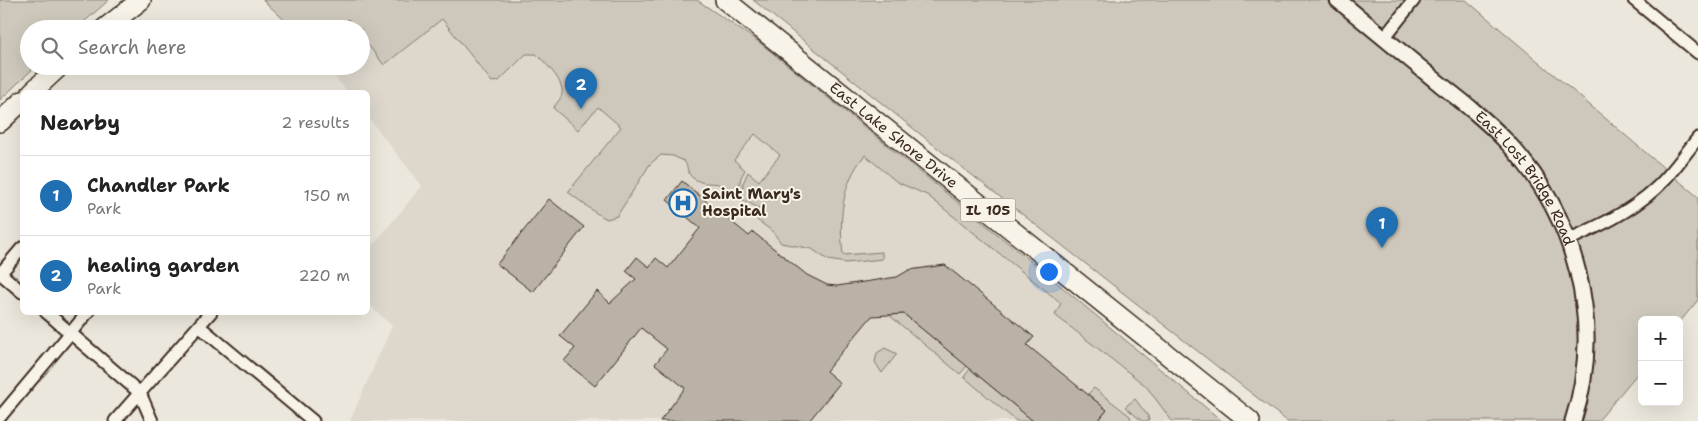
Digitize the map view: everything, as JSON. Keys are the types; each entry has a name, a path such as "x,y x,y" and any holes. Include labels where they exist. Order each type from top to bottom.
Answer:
{"main road":[{"path":"115,20 141,0"},
{"name":"East Lake Shore Drive","path":"725,0 1250,421"},
{"path":"34,90 50,75"},
{"path":"0,122 20,103"}],"street":[{"name":"East Lost Bridge Road","path":"1338,0 1506,140 1543,189 1568,240 1577,265 1585,314 1585,359 1573,421"},
{"path":"1384,38 1414,0"},
{"path":"1634,0 1698,53"},
{"path":"1568,240 1615,218 1643,199 1666,178 1698,138"},
{"path":"20,250 0,274 20,290"},
{"path":"49,315 140,393 152,421"},
{"path":"0,417 85,315"},
{"path":"115,421 208,315"},
{"path":"199,326 313,421"}],"shaded area":[{"path":"0,0 109,0 86,20 20,20 20,75 26,75 0,100"},
{"name":"Saint Mary's Hospital","path":"263,0 697,0 759,42 1044,272 1222,421 350,421 392,326 370,306 370,249 422,186 370,120 370,90 346,90 334,75 370,75 370,20 284,20"},
{"path":"263,0 697,0 759,42 1044,272 1222,421 1172,421 1146,386 1055,315 1061,303 927,195 897,182 865,155 857,166 846,190 841,229 843,255 882,252 882,259 846,263 828,260 812,249 781,243 772,231 757,220 759,208 743,200 743,183 748,172 759,181 780,155 755,134 734,160 745,170 741,177 738,193 733,193 721,185 703,183 689,174 684,161 673,156 661,155 650,164 617,216 607,219 568,192 621,127 598,107 578,130 553,108 562,94 562,89 553,72 536,54 526,54 499,81 492,82 442,19 384,65 370,47 370,20 284,20"},
{"path":"753,0 1466,0 1698,197 1698,300 1683,318 1683,316 1638,316 1638,373 1598,421 1287,421 940,150"},
{"path":"904,314 967,366 960,374 889,315"},
{"path":"885,348 897,354 882,373 875,362 877,353"},
{"path":"970,369 1033,421 1016,421 964,377"},
{"path":"1094,388 1130,416 1131,421 1098,421 1107,410 1088,394"},
{"path":"1135,399 1148,416 1149,421 1142,421 1125,407"}],"building":[{"name":"Saint Mary's Hospital","path":"682,181 749,236 753,232 807,275 827,285 837,286 897,277 909,270 945,265 1034,337 1027,345 1107,410 1098,421 1033,421 904,314 872,316 826,371 840,383 809,421 660,421 685,388 655,364 667,349 641,328 595,386 564,361 575,348 560,336 597,291 610,303 636,279 626,271 637,257 649,267 656,258 668,268 700,228 667,200"},
{"path":"549,199 584,227 533,292 497,264"}],"place":[{"name":"healing garden","path":"581,109"},
{"name":"Saint Mary's Hospital","path":"683,203"},
{"name":"Chandler Park","path":"1382,248"}]}
